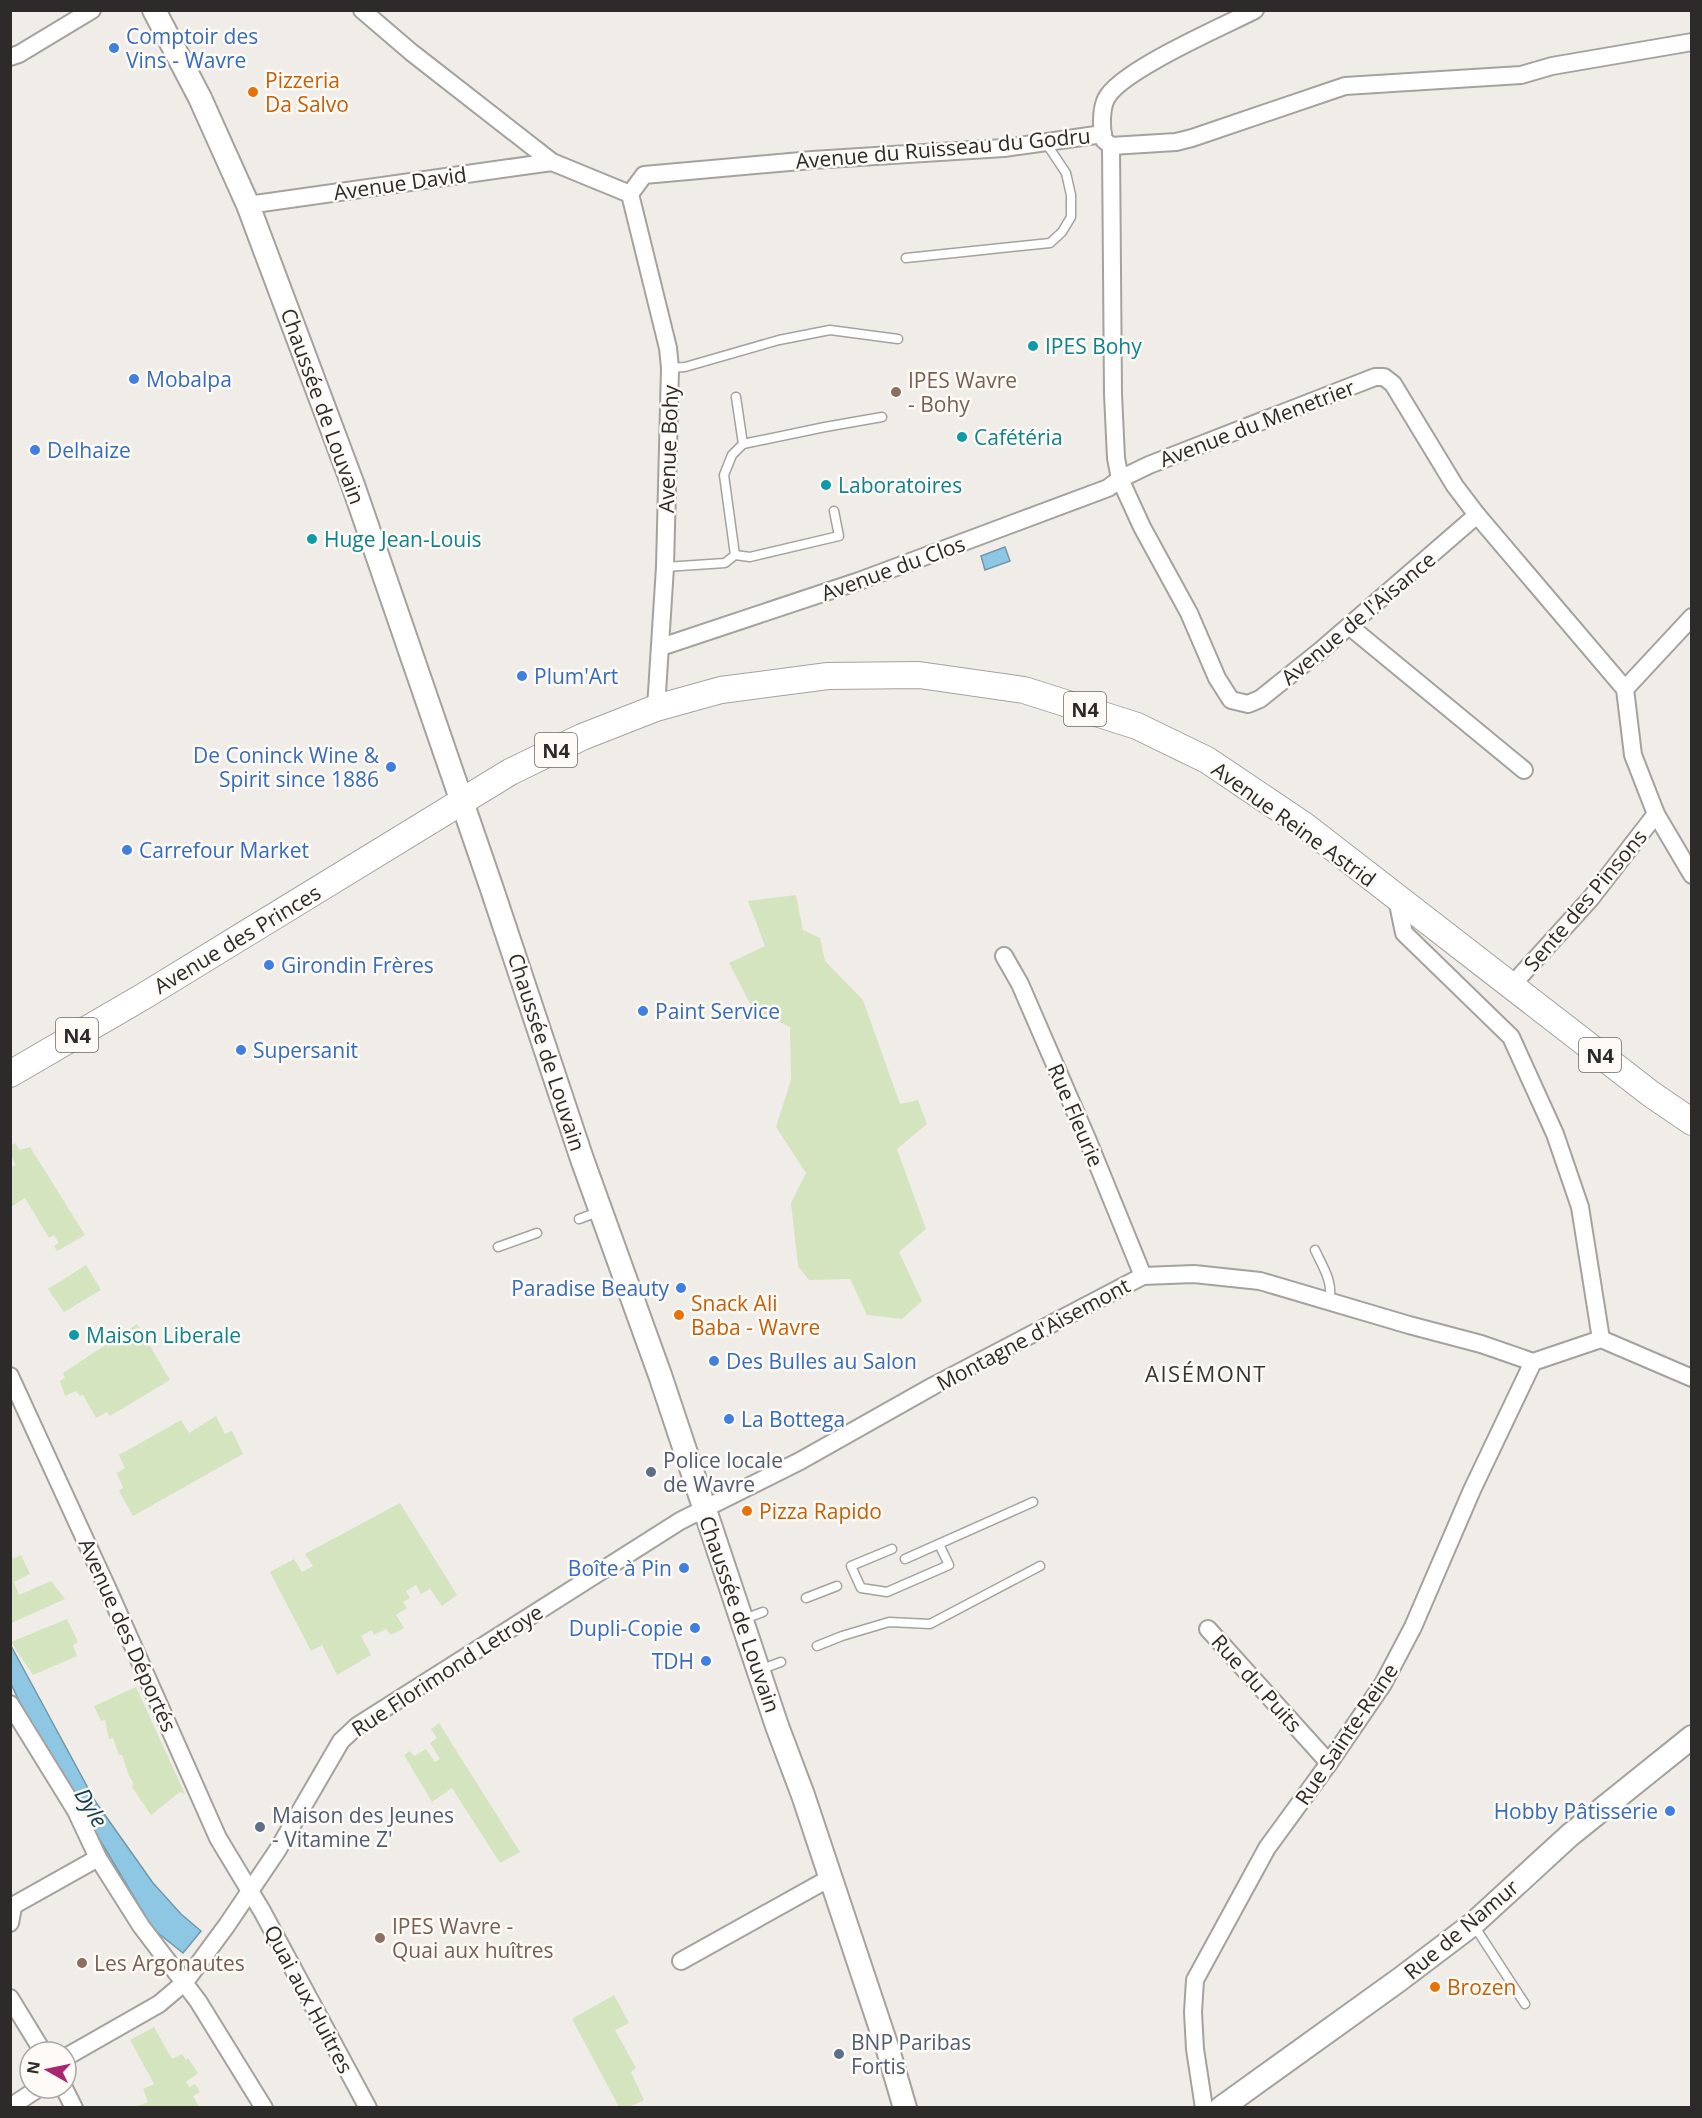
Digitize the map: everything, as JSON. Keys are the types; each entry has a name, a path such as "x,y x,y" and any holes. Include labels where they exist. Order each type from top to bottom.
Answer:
{"main road":[{"name":"Chaussée de Louvain","path":"154,10 200,98 248,205 353,485 500,910 582,1159 660,1375 888,2050 905,2108"},
{"name":"Avenue Reine Astrid","path":"461,802 510,772 582,737 657,708 721,690 828,676 919,675 1024,690 1137,726 1207,760 1305,826 1651,1094 1692,1122"},
{"name":"Avenue des Princes","path":"10,1074 144,996 461,802"},
{"name":"Rue de Namur","path":"1221,2108 1473,1924 1570,1835 1692,1737"}],"street":[{"path":"10,57 19,54 92,10"},
{"path":"362,10 411,52 552,162 630,194"},
{"path":"1120,479 1116,458 1113,394 1107,140 1103,106 1106,97 1114,88 1156,59 1255,10"},
{"name":"Avenue du Ruisseau du Godru","path":"630,194 644,176 812,160 1046,143 1107,140 1176,142 1345,86 1521,75 1552,66 1692,42"},
{"name":"Avenue David","path":"248,205 552,162"},
{"name":"Avenue Bohy","path":"630,194 660,314 670,368 665,567 657,708"},
{"name":"Avenue du Menetrier","path":"1120,479 1149,465 1375,377 1384,377 1393,384 1455,486 1477,515"},
{"name":"Avenue du Clos","path":"661,647 911,562 1108,488 1120,479"},
{"name":"Avenue de l'Aisance","path":"1120,479 1142,527 1189,613 1217,678 1232,700 1248,704 1260,699 1349,626 1477,515"},
{"path":"1477,515 1625,689 1633,755 1656,814 1692,875"},
{"path":"1625,689 1692,617"},
{"path":"1349,626 1524,770"},
{"name":"Sente des Pinsons","path":"1512,986 1591,898 1656,814"},
{"path":"1397,899 1404,933 1511,1037 1555,1134 1580,1207 1601,1339"},
{"name":"Rue Fleurie","path":"1004,957 1020,984 1143,1276"},
{"name":"Montagne d'Aisemont","path":"704,1509 800,1461 933,1386 1143,1276 1194,1274 1260,1281 1329,1303 1481,1344 1533,1362"},
{"path":"1533,1362 1601,1339 1692,1378"},
{"name":"Rue Sainte-Reine","path":"1204,2108 1195,2049 1193,2012 1195,1980 1267,1848 1383,1684 1413,1627 1472,1490 1533,1362"},
{"name":"Avenue des Déportés","path":"10,1376 218,1838 250,1892"},
{"name":"Rue Florimond Letroye","path":"78,2050 159,2004 185,1982 278,1851 341,1741 357,1726 681,1521 704,1509"},
{"name":"Rue du Puits","path":"1208,1629 1329,1763"},
{"path":"10,1704 76,1811 99,1858 141,1926 185,1982 264,2108"},
{"path":"10,1923 13,1907 16,1904 99,1858"},
{"path":"681,1961 830,1878"},
{"name":"Quai aux Huitres","path":"250,1892 368,2108"},
{"path":"10,1998 36,2040"}],"lane":[{"path":"906,258 1050,243 1062,232 1071,217 1071,195 1066,173 1046,143"},
{"path":"670,368 685,367 779,340 831,330 898,339"},
{"path":"736,397 743,444"},
{"path":"735,555 724,474 732,455 743,444 882,417"},
{"path":"665,567 725,563 735,555 750,557 839,536 834,511"},
{"path":"579,1219 602,1210"},
{"path":"498,1247 537,1233"},
{"path":"1315,1250 1332,1289 1329,1303"},
{"path":"905,1559 1033,1502"},
{"path":"892,1549 851,1566 861,1588 887,1592 949,1565 939,1544"},
{"path":"817,1646 889,1622 930,1624 1041,1566"},
{"path":"806,1598 837,1586"},
{"path":"742,1619 763,1612"},
{"path":"759,1670 781,1662"},
{"path":"1473,1924 1525,2004"}],"green space":[{"path":"796,895 803,930 820,938 825,961 863,1000 900,1104 918,1100 927,1124 897,1149 926,1229 899,1252 922,1301 902,1319 867,1315 850,1279 809,1280 798,1266 791,1203 806,1173 776,1127 791,1080 790,1027 753,1009 729,963 765,946 748,901"},
{"path":"15,1143 20,1150 30,1147 85,1235 57,1251 54,1246 59,1243 54,1235 49,1238 25,1198 11,1207 11,1168 16,1165 11,1155 11,1146"},
{"path":"86,1265 101,1290 64,1312 48,1289"},
{"path":"137,1324 170,1380 110,1416 107,1412 96,1418 83,1395 80,1396 76,1391 65,1396 60,1381 65,1378 63,1373"},
{"path":"216,1416 225,1434 232,1431 243,1454 133,1516 119,1491 123,1488 117,1473 125,1468 119,1455 181,1420 189,1433"},
{"path":"400,1503 457,1595 442,1606 430,1589 421,1594 416,1585 406,1591 410,1598 403,1602 407,1608 396,1615 404,1628 391,1635 386,1629 374,1635 372,1630 361,1636 371,1655 337,1675 322,1645 311,1651 270,1572 294,1559 302,1572 313,1566 305,1554"},
{"path":"11,1553 13,1559 21,1555 30,1574 14,1582 19,1595 51,1581 65,1599 11,1623"},
{"path":"67,1619 78,1642 73,1645 77,1656 33,1675 11,1642"},
{"path":"136,1687 185,1794 180,1792 151,1815 132,1787 133,1782 122,1755 119,1755 113,1738 109,1739 105,1720 101,1721 94,1706"},
{"path":"439,1723 520,1852 500,1863 452,1788 432,1802 404,1755 410,1751 414,1756 426,1749 435,1762 440,1759 430,1743 437,1738 431,1729"},
{"path":"614,1995 629,2023 615,2030 636,2068 631,2072 644,2100 629,2107 619,2107 572,2019"},
{"path":"154,2027 172,2059 182,2054 186,2060 188,2058 198,2073 186,2082 189,2087 195,2084 200,2092 193,2096 199,2107 135,2107 148,2102 143,2089 154,2084 130,2040"}],"water":[{"path":"1005,547 1010,561 985,570 981,556"},
{"name":"Dyle","path":"10,1644 95,1801 153,1883 181,1914 201,1931 183,1953 153,1929 20,1703 11,1684"}],"place":[{"name":"Comptoir des Vins - Wavre","path":"114,48"},
{"name":"Pizzeria Da Salvo","path":"253,92"},
{"name":"IPES Bohy","path":"1033,346"},
{"name":"Mobalpa","path":"134,379"},
{"name":"IPES Wavre - Bohy","path":"896,392"},
{"name":"Cafétéria","path":"962,437"},
{"name":"Delhaize","path":"35,450"},
{"name":"Laboratoires","path":"826,485"},
{"name":"Huge Jean-Louis","path":"312,539"},
{"name":"Plum'Art","path":"522,676"},
{"name":"De Coninck Wine & Spirit since 1886","path":"391,767"},
{"name":"Carrefour Market","path":"127,850"},
{"name":"Girondin Frères","path":"269,965"},
{"name":"Paint Service","path":"643,1011"},
{"name":"Supersanit","path":"241,1050"},
{"name":"Paradise Beauty","path":"681,1288"},
{"name":"Snack Ali Baba - Wavre","path":"679,1315"},
{"name":"Maison Liberale","path":"74,1335"},
{"name":"Des Bulles au Salon","path":"714,1361"},
{"name":"La Bottega","path":"729,1419"},
{"name":"Police locale de Wavre","path":"651,1472"},
{"name":"Pizza Rapido","path":"747,1511"},
{"name":"Boîte à Pin","path":"684,1568"},
{"name":"Dupli-Copie","path":"695,1628"},
{"name":"TDH","path":"706,1661"},
{"name":"Hobby Pâtisserie","path":"1670,1811"},
{"name":"Maison des Jeunes - Vitamine Z'","path":"260,1827"},
{"name":"IPES Wavre - Quai aux huîtres","path":"380,1938"},
{"name":"Les Argonautes","path":"82,1963"},
{"name":"Brozen","path":"1435,1987"},
{"name":"BNP Paribas Fortis","path":"839,2054"}],"district":[{"name":"AISÉMONT","path":"1206,1373"}]}
